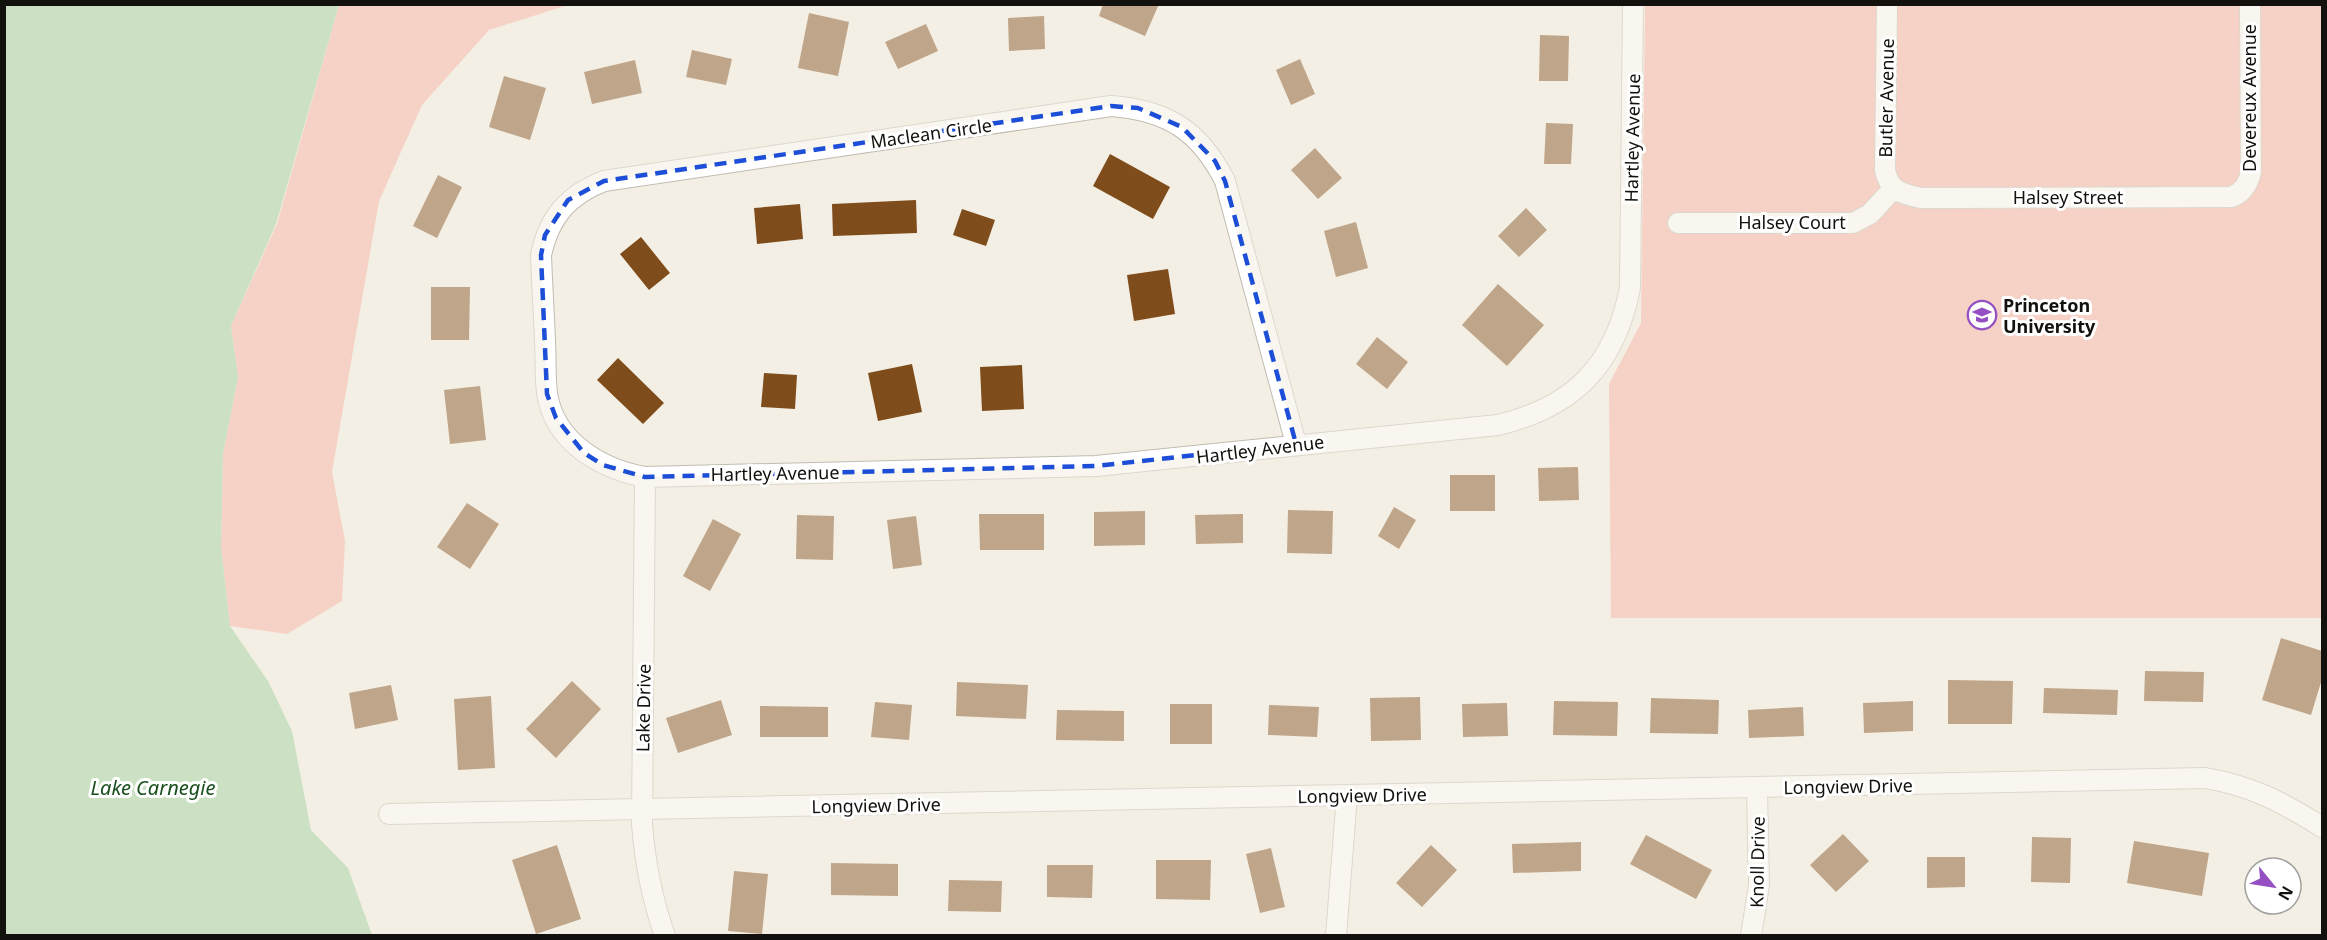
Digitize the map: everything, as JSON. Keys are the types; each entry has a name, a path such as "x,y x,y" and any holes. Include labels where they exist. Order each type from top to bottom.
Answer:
{"street":[{"name":"Hartley Avenue","path":"556,418 567,435 584,453 613,469 645,477 1096,466 1165,461 1296,444 1498,425 1524,419 1565,399 1586,381 1601,363 1622,324 1630,288 1633,4"},
{"name":"Butler Avenue","path":"1887,4 1885,170 1887,181 1893,189"},
{"name":"Devereux Avenue","path":"2243,189 2251,172 2250,4"},
{"name":"Maclean Circle","path":"556,418 547,394 541,255 545,235 554,217 568,200 586,188 604,181 1111,106 1137,108 1163,116 1182,127 1215,161 1225,181 1296,444"},
{"name":"Halsey Street","path":"1893,189 1921,198 2231,197 2243,189"},
{"name":"Halsey Court","path":"1678,223 1853,223 1870,214 1893,189"},
{"name":"Lake Drive","path":"645,477 642,810 645,860 652,898 665,936"},
{"name":"Longview Drive","path":"390,814 2205,778 2235,783 2260,792 2322,827"},
{"name":"Knoll Drive","path":"1751,936 1759,885 1757,788"},
{"path":"1336,936 1347,795"}],"highlighted area":[{"path":"1111,106 1138,108 1182,127 1215,161 1225,181 1296,444 1096,466 645,477 603,465 584,453 556,418 547,394 541,255 545,235 568,200 604,181"}],"shaded area":[{"path":"339,5 568,5 489,30 422,105 379,201 332,472 345,541 342,601 287,634 230,626 221,547 223,454 238,377 231,326 277,224"},
{"name":"Princeton University","path":"1645,5 2322,5 2322,618 1611,618 1609,384 1641,323"}],"water":[{"name":"Lake Carnegie","path":"5,4 339,5 276,224 231,326 238,377 223,454 221,547 230,626 268,681 292,731 311,830 348,868 372,935 5,935"}],"building":[{"path":"1103,4 1159,4 1145,36 1099,16"},
{"path":"809,13 849,22 838,76 798,68"},
{"path":"1044,16 1045,49 1009,51 1008,18"},
{"path":"926,24 938,51 898,69 885,42"},
{"path":"1540,35 1569,36 1568,81 1539,81"},
{"path":"692,50 732,59 726,85 686,77"},
{"path":"1300,59 1315,94 1291,105 1276,70"},
{"path":"635,60 642,93 592,104 584,72"},
{"path":"504,76 546,88 530,140 489,127"},
{"path":"1546,123 1573,124 1571,164 1544,164"},
{"path":"1315,148 1342,178 1318,199 1291,170"},
{"path":"1110,154 1170,187 1153,219 1093,186"},
{"path":"438,175 462,187 437,238 413,226"},
{"path":"916,200 917,233 833,236 832,204"},
{"path":"800,204 803,239 757,244 754,208"},
{"path":"1526,208 1547,230 1519,257 1498,236"},
{"path":"962,209 995,220 986,246 953,235"},
{"path":"1356,222 1368,268 1336,277 1324,231"},
{"path":"641,237 670,273 649,290 620,254"},
{"path":"1168,269 1175,314 1134,321 1127,275"},
{"path":"1498,284 1544,325 1507,366 1462,325"},
{"path":"431,287 470,287 469,340 431,340"},
{"path":"1377,337 1408,362 1387,389 1356,364"},
{"path":"618,358 664,403 643,424 597,380"},
{"path":"912,364 922,412 878,421 868,373"},
{"path":"1022,365 1024,409 982,411 980,367"},
{"path":"764,373 797,375 795,409 761,407"},
{"path":"480,386 486,440 450,444 444,390"},
{"path":"1578,467 1579,500 1539,501 1538,468"},
{"path":"1450,475 1495,475 1495,511 1450,511"},
{"path":"467,503 499,524 470,569 437,547"},
{"path":"1394,507 1416,520 1399,549 1378,536"},
{"path":"1288,510 1333,511 1332,554 1287,553"},
{"path":"1145,511 1145,545 1094,546 1094,512"},
{"path":"979,514 1044,514 1044,550 980,550"},
{"path":"1243,514 1243,543 1196,544 1195,515"},
{"path":"797,515 834,516 833,560 796,559"},
{"path":"916,516 922,565 893,569 887,520"},
{"path":"713,519 741,534 710,591 683,576"},
{"path":"2281,638 2322,651 2322,679 2311,715 2262,700"},
{"path":"2145,671 2204,672 2203,702 2144,701"},
{"path":"1948,680 2013,681 2012,724 1948,724"},
{"path":"572,681 601,709 556,758 526,729"},
{"path":"957,682 1028,685 1026,719 956,716"},
{"path":"391,685 398,720 355,729 349,693"},
{"path":"2044,688 2118,690 2117,715 2043,713"},
{"path":"491,696 495,768 458,770 454,699"},
{"path":"1420,697 1421,740 1371,741 1370,698"},
{"path":"1651,698 1719,700 1718,734 1650,733"},
{"path":"721,700 732,735 678,753 666,718"},
{"path":"1554,701 1618,702 1617,736 1553,735"},
{"path":"1913,701 1913,731 1864,733 1863,703"},
{"path":"875,702 912,705 909,740 871,737"},
{"path":"1507,703 1508,736 1463,737 1462,704"},
{"path":"1170,704 1212,704 1212,744 1170,744"},
{"path":"1269,705 1319,707 1317,737 1268,735"},
{"path":"760,706 828,707 828,737 760,737"},
{"path":"1803,707 1804,736 1749,738 1748,710"},
{"path":"1057,710 1124,711 1124,741 1056,740"},
{"path":"1843,834 1869,861 1836,892 1810,865"},
{"path":"1646,835 1712,870 1696,899 1630,864"},
{"path":"2032,837 2071,838 2070,883 2031,882"},
{"path":"2134,841 2209,853 2202,896 2127,883"},
{"path":"1581,842 1581,871 1513,873 1512,844"},
{"path":"557,845 581,919 536,934 512,860"},
{"path":"1431,845 1457,870 1422,907 1396,883"},
{"path":"1271,848 1285,907 1260,913 1246,854"},
{"path":"1927,857 1965,857 1965,887 1927,888"},
{"path":"1156,860 1211,860 1210,900 1156,899"},
{"path":"831,863 898,864 898,896 831,895"},
{"path":"1047,865 1093,865 1092,898 1047,897"},
{"path":"734,871 768,874 762,934 728,931"},
{"path":"949,880 1002,881 1001,912 948,911"}],"place":[{"name":"Princeton University","path":"1982,315"}]}
